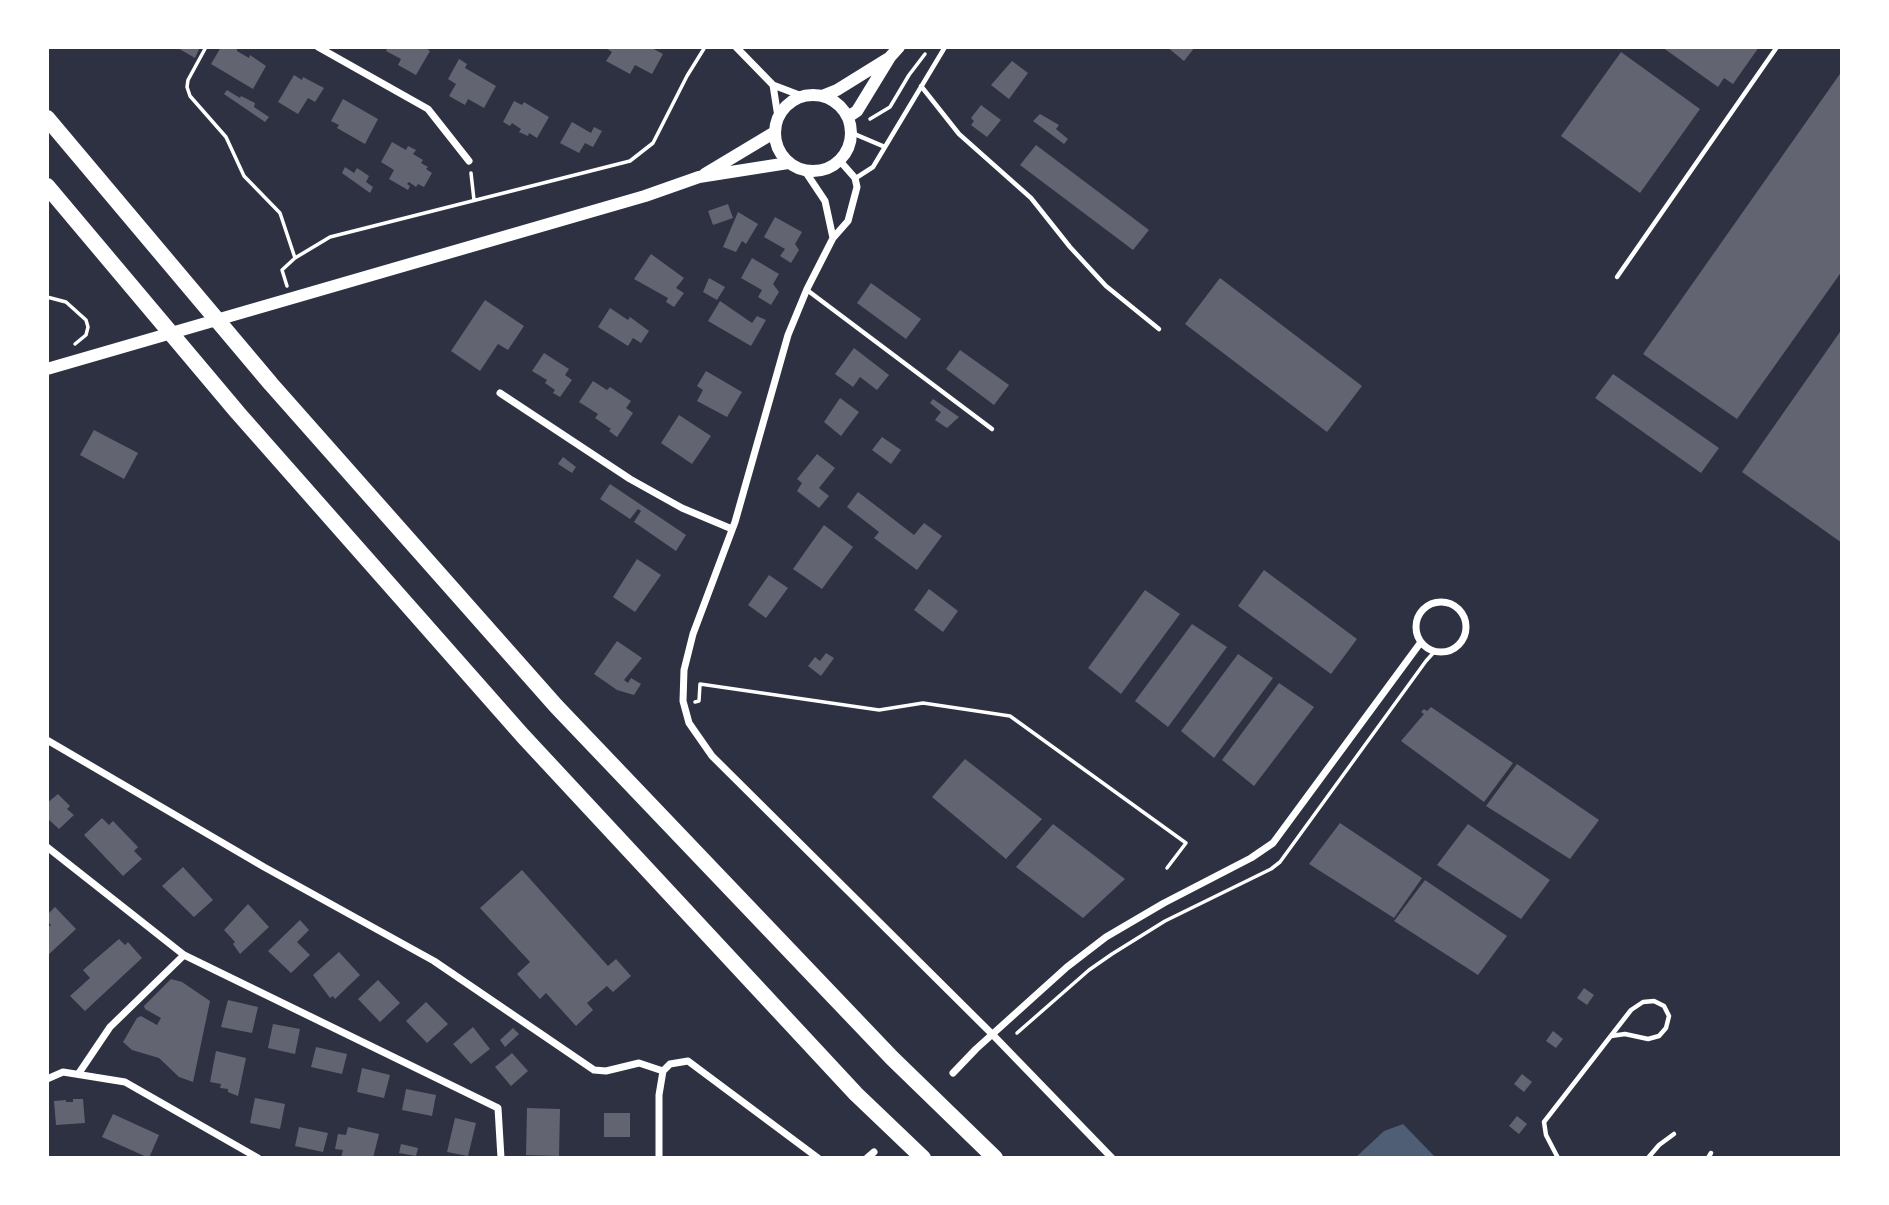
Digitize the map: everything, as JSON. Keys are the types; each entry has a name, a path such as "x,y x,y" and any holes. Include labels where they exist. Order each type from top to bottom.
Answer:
{"highway":[{"path":"47,118 271,384 556,706 892,1058 995,1158"},
{"path":"47,186 238,413 523,736 847,1084 923,1158"}],"main road":[{"path":"848,117 857,111 895,52"},
{"path":"822,96 839,104 848,117 852,133 846,153 840,161 824,171 805,171 788,163 778,149 775,132 783,109 802,96 822,96 837,90 895,52"},
{"path":"699,177 775,132"},
{"path":"47,369 645,196 699,177 788,163"}],"street":[{"path":"318,47 428,109 469,161"},
{"path":"736,47 773,85 802,96"},
{"path":"773,85 778,117"},
{"path":"840,161 855,178 857,187 848,221 834,238 807,289 780,359 754,459 732,529 693,634 684,670 684,704 689,723 712,756 992,1034 1112,1158"},
{"path":"805,171 825,201 834,238"},
{"path":"500,393 630,479 682,508 732,529"},
{"path":"1444,602 1459,609 1466,624 1466,632 1458,646 1451,650 1435,651 1421,642 1416,627 1418,618 1428,606 1444,602"},
{"path":"953,1073 1067,967 1106,937 1164,903 1251,858 1273,843 1421,642"},
{"path":"47,740 264,867 434,961 594,1070 606,1071 639,1063 663,1071"},
{"path":"47,847 184,955 498,1108 501,1158"},
{"path":"79,1073 110,1027 184,955"},
{"path":"659,1158 659,1094 663,1071 670,1064 688,1061 818,1158"},
{"path":"47,1079 63,1072 125,1082 258,1158"}],"lane":[{"path":"855,178 873,167 944,47"},
{"path":"1617,278 1777,47"},
{"path":"921,86 959,134 1031,198 1070,247 1106,286 1159,329"},
{"path":"852,133 885,147"},
{"path":"807,289 992,429"},
{"path":"1558,1158 1546,1135 1544,1122 1631,1010 1643,1002 1654,1001 1664,1006 1669,1016 1666,1028 1659,1037 1648,1039 1625,1034 1611,1036"},
{"path":"1648,1158 1674,1134"}],"path":[{"path":"206,47 188,80 190,96 226,137 244,176 280,213 295,258"},
{"path":"282,270 295,258 330,237 630,161 653,143 705,47"},
{"path":"852,133 890,107 909,75 931,47"},
{"path":"469,161 474,200"},
{"path":"47,297 66,302 86,320 86,335 72,345 72,362"},
{"path":"684,704 699,701 700,684 879,710 923,703 1010,716 1186,843 1167,868"}],"water":[{"path":"1403,1124 1436,1158 1355,1158 1384,1131"}],"building":[{"path":"176,47 200,47 195,58"},
{"path":"221,47 237,47 237,51 249,58 250,55 266,66 253,89 211,64"},
{"path":"388,47 424,47 430,51 416,75 398,65 401,59 386,51"},
{"path":"604,47 650,47 663,54 652,74 635,65 630,74 606,61 612,52"},
{"path":"1167,47 1195,47 1184,61"},
{"path":"1662,47 1759,47 1733,84 1724,78 1718,87"},
{"path":"1621,52 1700,109 1640,193 1561,136"},
{"path":"459,59 467,64 465,68 496,86 484,108 468,99 465,105 449,96 456,84 448,79"},
{"path":"1012,61 1028,73 1009,99 991,85"},
{"path":"1842,71 1842,271 1737,419 1643,354"},
{"path":"294,75 324,88 315,102 308,98 298,114 278,102"},
{"path":"227,90 255,103 254,107 269,117 265,122 224,94"},
{"path":"343,99 378,119 365,144 337,128 339,125 331,121"},
{"path":"514,101 522,105 524,102 549,117 537,138 529,133 528,136 519,132 521,129 512,123 510,126 503,122"},
{"path":"981,105 1001,120 987,137 971,125 974,121 971,118"},
{"path":"1040,114 1059,125 1056,129 1068,139 1064,144 1033,121"},
{"path":"572,122 591,133 594,127 602,131 593,147 585,143 579,153 560,143"},
{"path":"392,142 406,150 408,146 416,150 413,154 423,160 421,163 432,173 424,187 418,184 416,187 409,182 408,190 389,179 394,170 381,162"},
{"path":"1036,145 1149,230 1133,250 1020,165"},
{"path":"345,167 354,173 357,168 369,176 366,182 373,187 370,193 342,173"},
{"path":"728,204 733,218 713,225 708,211"},
{"path":"738,212 758,224 746,244 742,241 736,252 723,247"},
{"path":"775,217 802,232 795,244 799,250 791,263 780,256 785,249 764,237"},
{"path":"651,254 684,278 676,288 684,293 674,307 666,302 668,298 634,279"},
{"path":"752,258 779,274 773,284 779,292 771,305 758,297 762,290 741,278"},
{"path":"709,278 725,287 717,300 703,292"},
{"path":"1220,278 1362,386 1327,432 1185,324"},
{"path":"871,283 921,319 906,339 857,303"},
{"path":"485,300 524,326 508,350 498,344 480,371 451,351"},
{"path":"720,301 752,323 757,316 766,320 751,346 708,321"},
{"path":"610,308 628,320 630,317 649,331 641,343 633,338 628,346 598,327"},
{"path":"1842,329 1842,543 1742,472"},
{"path":"854,348 889,375 877,390 860,377 853,387 835,374"},
{"path":"960,350 1009,385 994,405 946,369"},
{"path":"544,353 569,369 565,375 572,380 560,397 545,383 547,380 532,371"},
{"path":"706,371 742,392 727,417 697,401 703,390 697,386"},
{"path":"1613,374 1719,448 1701,473 1595,398"},
{"path":"593,381 607,390 610,387 631,401 626,408 633,413 617,437 609,431 611,429 595,418 598,414 579,402"},
{"path":"840,398 859,412 841,436 824,422"},
{"path":"933,399 959,417 947,428 935,420 941,412 930,403"},
{"path":"679,415 711,436 692,464 661,443"},
{"path":"94,430 138,453 124,479 80,455"},
{"path":"882,437 901,450 891,464 872,450"},
{"path":"817,454 835,468 819,488 829,496 819,508 797,491 802,483 797,479"},
{"path":"563,457 576,467 572,473 558,464"},
{"path":"610,484 686,535 676,551 634,522 641,511 638,509 630,519 600,499"},
{"path":"858,492 914,535 924,523 942,536 917,570 874,538 879,532 847,507"},
{"path":"824,525 853,547 822,589 793,569"},
{"path":"637,559 661,575 635,612 613,597"},
{"path":"1264,570 1357,639 1331,674 1238,606"},
{"path":"769,575 788,588 766,618 748,605"},
{"path":"929,589 958,611 943,632 914,610"},
{"path":"1145,590 1180,614 1121,694 1088,668"},
{"path":"1192,624 1227,647 1168,727 1135,701"},
{"path":"617,641 642,658 624,680 628,683 631,678 641,684 634,695 617,690 594,674"},
{"path":"826,653 834,658 821,676 808,666 815,657 820,661"},
{"path":"1238,654 1273,678 1214,758 1181,731"},
{"path":"1279,683 1314,707 1254,786 1222,760"},
{"path":"1431,707 1513,763 1484,802 1401,741 1424,714 1421,712"},
{"path":"965,759 1042,819 1006,859 932,797"},
{"path":"1517,764 1599,820 1570,859 1486,806"},
{"path":"58,794 70,806 67,809 74,815 59,829 47,818 47,803"},
{"path":"102,818 109,825 113,821 138,847 134,851 142,859 123,876 84,835"},
{"path":"1340,823 1422,878 1394,918 1309,864"},
{"path":"1053,824 1125,879 1083,918 1016,867"},
{"path":"1468,824 1550,880 1521,919 1437,865"},
{"path":"183,867 213,900 194,917 162,886"},
{"path":"522,870 608,966 616,959 631,976 613,992 607,986 587,1003 593,1010 576,1026 546,993 540,999 517,974 530,962 480,908"},
{"path":"1425,880 1507,936 1478,975 1394,921"},
{"path":"248,904 269,927 240,954 233,944 235,942 224,930"},
{"path":"55,907 76,929 47,956 47,928 51,925 47,921 47,915"},
{"path":"300,920 309,930 297,942 310,955 291,973 268,951"},
{"path":"119,939 125,945 128,942 142,958 85,1011 70,996 90,978 83,970"},
{"path":"339,952 360,975 335,999 333,996 330,998 313,975"},
{"path":"171,979 182,982 210,1001 193,1082 179,1077 159,1058 132,1050 123,1042 137,1018 141,1016 157,1025 161,1018 144,1006"},
{"path":"378,980 400,1003 380,1022 358,999"},
{"path":"1584,988 1594,995 1587,1005 1577,998"},
{"path":"228,1000 258,1007 252,1033 221,1027"},
{"path":"426,1002 448,1024 427,1043 406,1021"},
{"path":"273,1024 300,1029 295,1054 268,1048"},
{"path":"473,1027 490,1049 471,1064 453,1044"},
{"path":"513,1028 519,1034 505,1047 500,1040"},
{"path":"1553,1031 1563,1039 1556,1048 1546,1041"},
{"path":"316,1047 347,1054 342,1074 311,1067"},
{"path":"216,1051 246,1058 238,1096 228,1092 228,1089 220,1088 221,1084 210,1082"},
{"path":"512,1053 528,1071 511,1086 495,1067"},
{"path":"362,1068 390,1075 384,1098 357,1092"},
{"path":"1522,1074 1532,1082 1524,1092 1514,1084"},
{"path":"406,1089 436,1095 432,1116 402,1110"},
{"path":"255,1098 285,1104 280,1129 250,1123"},
{"path":"73,1099 83,1099 85,1123 56,1125 54,1101 73,1102"},
{"path":"527,1108 560,1109 559,1156 526,1155"},
{"path":"604,1113 630,1113 630,1137 604,1137"},
{"path":"113,1114 159,1135 149,1158 102,1137"},
{"path":"1517,1116 1527,1124 1519,1134 1509,1126"},
{"path":"455,1118 476,1123 468,1156 447,1152"},
{"path":"299,1127 328,1133 323,1152 295,1146"},
{"path":"348,1127 379,1134 373,1158 341,1158 343,1150 335,1149 338,1134 346,1135"},
{"path":"401,1144 418,1148 416,1156 399,1153"}]}
